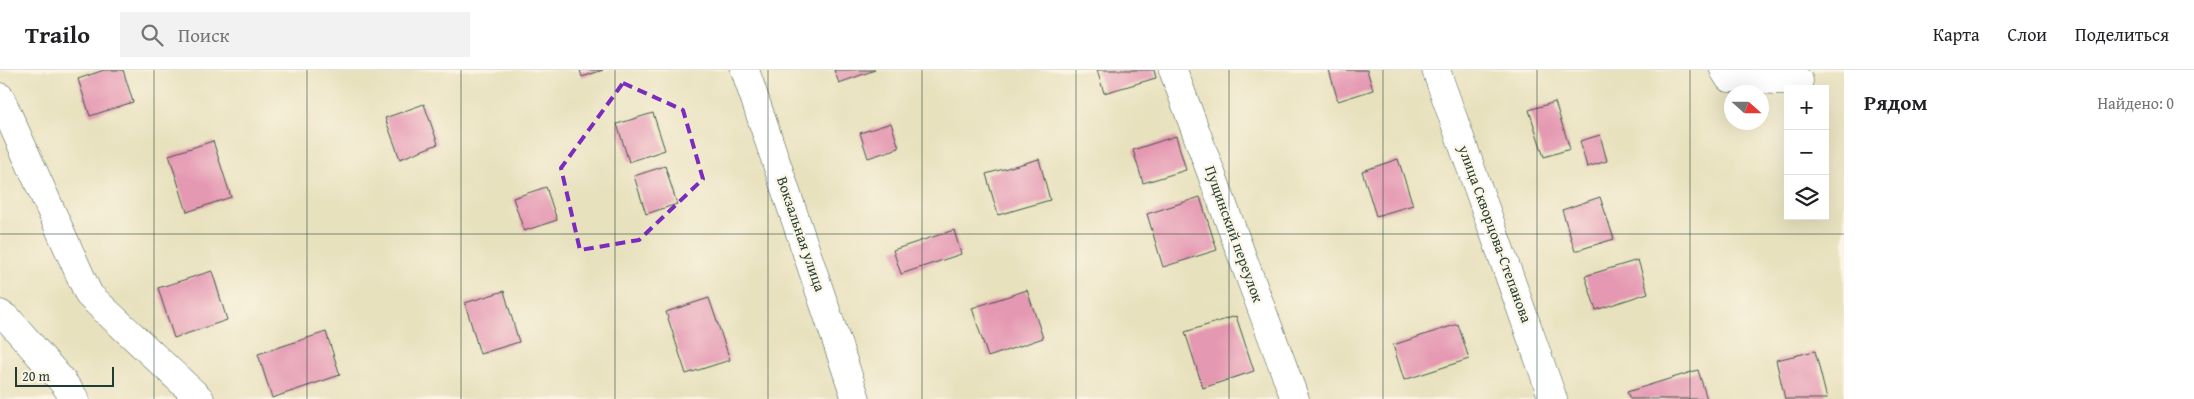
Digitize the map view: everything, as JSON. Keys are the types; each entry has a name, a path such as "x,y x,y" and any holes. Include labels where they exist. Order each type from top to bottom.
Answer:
{"street":[{"name":"Вокзальная улица","path":"745,70 856,399"},
{"name":"Пущинский переулок","path":"1173,70 1295,399"},
{"name":"улица Скворцова-Степанова","path":"1436,70 1554,399"},
{"path":"1724,70 1729,78 1799,81"},
{"path":"0,97 89,295 200,399"},
{"path":"0,314 14,326 63,382 75,399"}],"highlighted area":[{"path":"623,83 683,110 703,179 639,240 580,250 561,168"}],"building":[{"path":"104,70 123,70 133,102 90,116 78,79"},
{"path":"580,70 603,70 582,77"},
{"path":"834,70 875,70 839,83"},
{"path":"1097,70 1154,70 1156,78 1104,93"},
{"path":"1329,70 1367,70 1373,90 1338,101"},
{"path":"1555,102 1570,149 1544,157 1529,110"},
{"path":"424,104 438,144 400,159 385,118"},
{"path":"653,113 665,150 629,162 617,124"},
{"path":"891,123 899,148 868,158 860,133"},
{"path":"1600,135 1607,161 1587,167 1580,141"},
{"path":"1176,136 1186,170 1143,183 1133,150"},
{"path":"213,141 231,197 187,212 169,155"},
{"path":"1039,159 1050,200 998,215 986,174"},
{"path":"1398,159 1413,205 1376,216 1362,171"},
{"path":"665,166 677,204 646,214 634,176"},
{"path":"546,187 557,220 524,231 513,198"},
{"path":"1200,197 1217,250 1163,267 1147,214"},
{"path":"1600,197 1614,239 1575,251 1562,210"},
{"path":"954,230 961,254 901,274 893,250"},
{"path":"1638,260 1648,293 1596,310 1585,276"},
{"path":"212,271 227,320 174,338 158,288"},
{"path":"1027,290 1043,338 988,357 972,308"},
{"path":"504,291 519,342 480,354 465,303"},
{"path":"709,298 730,360 686,374 666,312"},
{"path":"1236,316 1254,371 1203,388 1185,332"},
{"path":"1458,324 1469,359 1404,380 1393,345"},
{"path":"326,332 340,375 272,398 258,354"},
{"path":"1815,351 1827,399 1785,399 1776,360"},
{"path":"1698,370 1707,399 1630,399 1627,392"}]}
